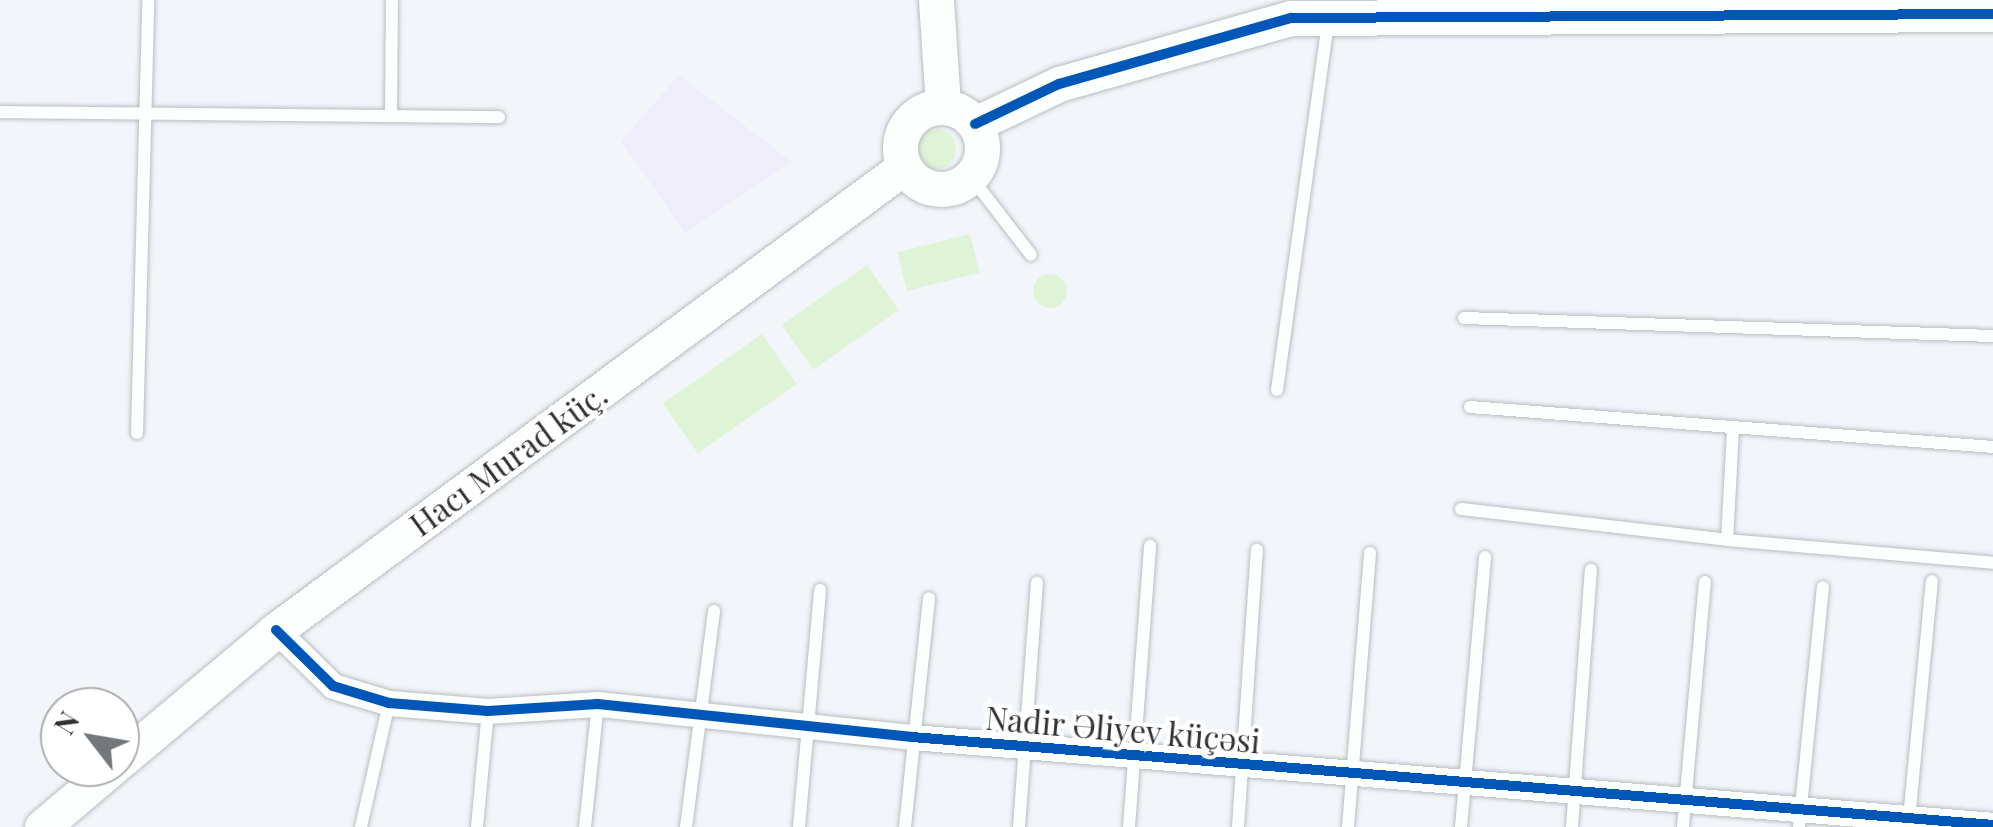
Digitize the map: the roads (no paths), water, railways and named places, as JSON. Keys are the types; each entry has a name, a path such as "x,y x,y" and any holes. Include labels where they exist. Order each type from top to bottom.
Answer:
{"street":[{"path":"936,0 943,106"},
{"path":"976,124 1059,84 1291,9 1329,17 1993,14"},
{"path":"943,106 976,124"},
{"path":"943,106 906,125 904,166 936,190 972,177 982,154 976,124"},
{"name":"Hacı Murad küç.","path":"140,744 276,630 904,166"},
{"name":"Nadir Əliyev küçəsi","path":"276,630 333,686 388,702 488,711 598,704 912,737 1576,789 1684,814 1993,825"},
{"path":"42,827 89,787"}],"lane":[{"path":"137,434 150,114 148,0"},
{"path":"391,112 392,0"},
{"path":"1277,390 1329,17"},
{"path":"0,112 391,112 499,117"},
{"path":"972,177 1031,255"},
{"path":"1464,318 1993,336"},
{"path":"1470,407 1993,448"},
{"path":"1727,540 1732,430"},
{"path":"1461,509 1727,540 1993,562"},
{"path":"1128,827 1150,546"},
{"path":"1238,827 1258,550"},
{"path":"1348,827 1370,554"},
{"path":"1460,827 1485,558"},
{"path":"1572,827 1591,570"},
{"path":"1908,819 1932,581"},
{"path":"1684,814 1705,582"},
{"path":"1020,827 1037,583"},
{"path":"1800,818 1823,587"},
{"path":"798,827 820,590"},
{"path":"905,827 929,598"},
{"path":"686,827 714,611"},
{"path":"361,827 388,702"},
{"path":"584,827 598,704"},
{"path":"477,827 488,711"}]}
